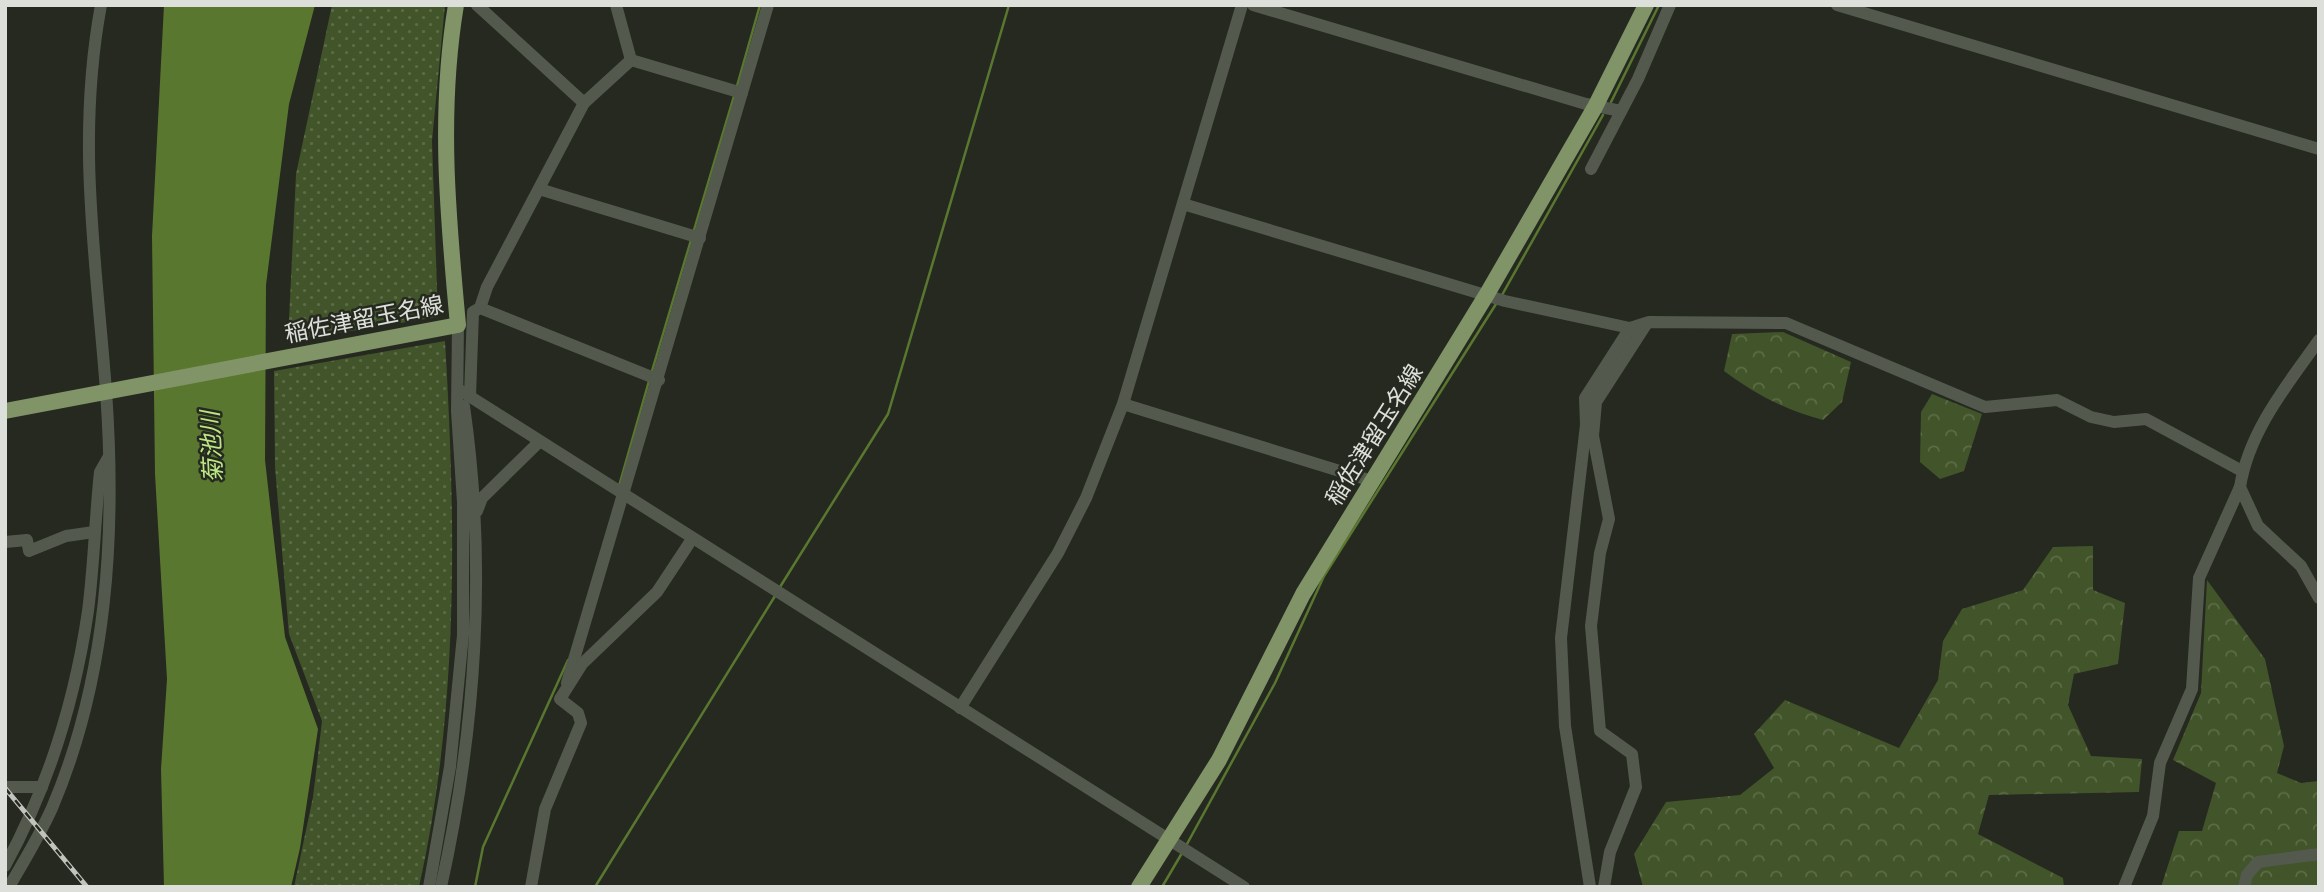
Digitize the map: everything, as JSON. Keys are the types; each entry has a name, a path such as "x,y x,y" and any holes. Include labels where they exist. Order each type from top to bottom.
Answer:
{"main road":[{"name":"稲佐津留玉名線","path":"5,411 450,327 444,120 456,5"},
{"name":"稲佐津留玉名線","path":"1139,887 1178,846 1303,594 1372,481 1495,297 1646,5"}],"street":[{"path":"9,887 52,808 83,716 99,647 108,575 110,391 88,195 87,140 101,5"},
{"path":"477,5 584,103"},
{"path":"616,5 631,60"},
{"path":"568,684 694,236 737,92 768,5"},
{"path":"960,708 1058,552 1086,498 1123,404 1242,5"},
{"path":"1252,5 1595,107 1621,111"},
{"path":"1591,169 1670,5"},
{"path":"1837,5 2319,149"},
{"path":"429,887 450,767 463,635 463,392 473,312 480,308 487,286 584,103 631,60"},
{"path":"631,60 737,92"},
{"path":"539,189 694,236"},
{"path":"1183,204 1495,297 1630,328 1647,323 1786,323 1985,407 2057,400 2091,417 2114,422 2146,419 2242,471"},
{"path":"480,308 653,378"},
{"path":"1604,887 1610,852 1636,787 1632,754 1600,731 1591,626 1600,553 1609,519 1593,436 1596,402 1647,323"},
{"path":"441,887 469,733 474,654 474,518 463,392 450,327"},
{"path":"1590,887 1565,726 1561,638 1586,425 1585,398 1630,328"},
{"path":"2124,887 2153,816 2160,763 2192,689 2199,578 2240,487 2242,471 2268,413 2319,340"},
{"path":"463,392 1244,887"},
{"path":"1123,404 1372,481"},
{"path":"474,518 482,498 539,442"},
{"path":"5,866 42,787 71,695 88,609 100,472 108,458"},
{"path":"2240,487 2258,526 2301,566 2319,598"},
{"path":"5,542 27,540 29,551 66,536 94,532"},
{"path":"531,887 545,809 581,723 578,713 560,699 582,664 657,592 692,539"},
{"path":"5,787 42,787"},
{"path":"2244,887 2247,875 2258,862 2319,854"}],"green space":[{"path":"332,5 445,5 432,141 438,317 288,341 296,174"},
{"path":"1783,332 1851,362 1842,402 1823,420 1771,400 1724,371 1732,334"},
{"path":"445,341 452,547 448,684 432,820 419,887 294,887 313,797 322,721 289,634 275,467 274,371"},
{"path":"1932,394 1982,414 1964,471 1940,479 1920,462 1921,412"},
{"path":"2093,546 2093,590 2125,603 2118,664 2074,674 2068,705 2091,756 2142,759 2139,792 1989,795 1978,834 2063,878 2064,887 1643,887 1634,854 1666,802 1740,795 1774,768 1754,734 1785,700 1899,748 1938,680 1943,641 1962,609 2023,590 2053,547"},
{"path":"2207,580 2265,659 2284,746 2277,773 2301,783 2318,781 2319,778 2319,887 2161,887 2179,831 2202,831 2216,783 2173,760 2201,693"}],"water":[{"name":"菊池川","path":"164,5 315,5 289,104 266,285 265,460 285,637 318,729 300,848 291,887 164,887 161,769 167,679 155,474 152,236"}],"waterway":[{"path":"737,86 760,5"},
{"path":"780,587 888,414 1009,5"},
{"path":"1611,102 1659,5"},
{"path":"694,230 734,96"},
{"path":"1502,295 1603,115"},
{"path":"652,371 691,240"},
{"path":"1187,844 1275,683 1324,576 1496,304"},
{"path":"619,486 649,381"},
{"path":"595,887 775,596"},
{"path":"475,887 483,847 568,660"},
{"path":"1162,887 1182,853"}],"railway":[{"path":"5,788 87,887"}]}
